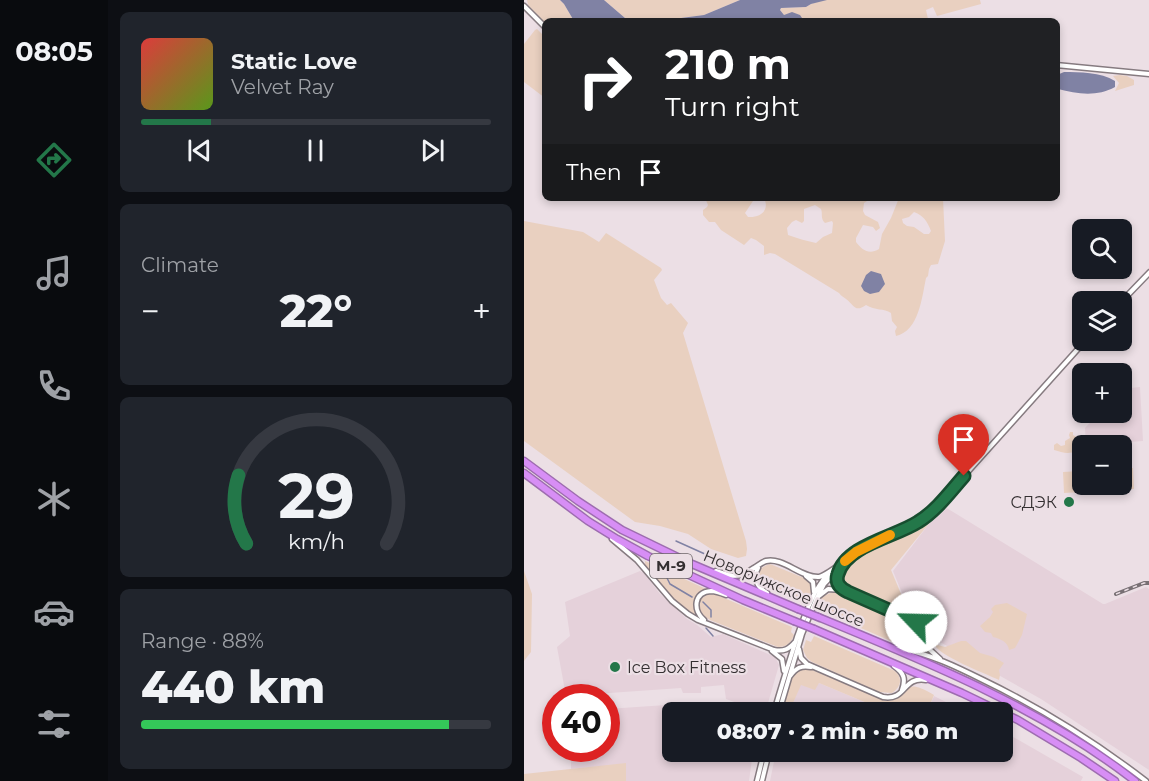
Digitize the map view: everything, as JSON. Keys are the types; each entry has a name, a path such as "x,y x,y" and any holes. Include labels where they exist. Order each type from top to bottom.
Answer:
{"highway":[{"name":"Новорижское шоссе","path":"524,460 578,501 622,530 692,564 878,642 985,691 1054,727 1135,781"},
{"name":"Новорижское шоссе","path":"524,473 600,529 648,555 743,600 865,650 1018,720 1074,753 1115,781"}],"street":[{"path":"524,6 542,24"},
{"path":"1060,65 1150,74"},
{"path":"1132,291 1150,272"},
{"path":"763,563 779,562 812,576 825,575 872,544 917,523 929,514 1076,351"},
{"name":"М-9","path":"600,529 637,560 680,608 698,620 710,623"},
{"path":"814,599 847,559"},
{"name":"М-9","path":"692,564 735,577 748,573 763,563"},
{"name":"М-9","path":"763,563 755,573 756,582 764,591 783,603"},
{"path":"840,567 837,581 840,588 916,622 921,627 928,648 934,655 1062,723 1087,738 1146,781"},
{"path":"777,702 819,586 832,569"},
{"path":"800,572 813,582 814,599"},
{"path":"814,599 828,589 848,592"},
{"name":"М-9","path":"743,600 710,591 702,594 696,602 696,610 702,619 774,650 783,651 797,644 801,658 807,664 883,697 895,697 908,684 916,680 939,683"},
{"path":"908,650 916,648 921,642 922,633 916,622"},
{"path":"878,642 943,661"},
{"name":"М-9","path":"766,647 782,659 786,676"},
{"name":"М-9","path":"865,650 900,670 904,681 902,691"},
{"path":"781,702 786,676 799,668 815,668"},
{"path":"757,781 762,762"},
{"path":"762,781 767,762"}],"shaded area":[{"path":"527,0 560,0 572,18 542,18 542,20 528,5"},
{"path":"604,0 740,0 704,15 681,18 625,18"},
{"path":"821,0 980,0 981,4 937,16 933,7 926,10 928,18 799,18 800,15 792,13 784,15 780,10 781,8 806,7"},
{"path":"537,29 542,34 542,96 524,82 524,44"},
{"path":"1120,75 1134,80 1134,85 1115,91 1119,83 1113,76"},
{"path":"706,201 753,201 745,213 751,217 760,215 764,211 765,201 867,201 864,203 863,211 865,215 878,222 880,228 876,231 873,227 863,225 856,242 863,249 872,252 879,249 882,234 898,201 943,201 945,241 938,264 931,265 929,269 915,320 910,328 896,336 897,327 892,321 891,313 866,305 857,308 839,293 775,254 764,255 764,246 756,240 751,238 744,245 721,230 715,222 709,222 703,215 703,210 707,207","holes":["815,205 821,209 825,223 832,221 833,223 832,233 816,243 788,235 787,228 792,222 796,220 802,223 804,221 804,209","914,212 920,215 931,231 929,234 924,234 903,223 902,219"]},
{"path":"524,221 583,232 599,242 606,233 661,268 662,270 654,280 661,298 667,305 671,303 688,323 683,333 746,541 746,556 738,558 711,549 688,534 635,522 524,441"},
{"path":"1140,387 1143,441 1132,442 1132,435 1085,435 1085,428 1090,423 1132,423 1132,388"},
{"path":"1073,432 1072,452 1054,450 1054,445 1057,443 1061,446 1065,445 1065,441 1070,438 1069,435"},
{"path":"1132,468 1134,489 1132,489"},
{"path":"1072,471 1072,493 1064,493 1063,472"},
{"path":"945,507 1103,604 1146,587 1149,589 1149,770 1041,699 933,638 930,624 908,608 893,571 932,520"},
{"path":"932,520 891,570 909,613 844,583 841,579 844,571 860,557"},
{"path":"645,561 706,589 695,600 696,616 674,600 645,565"},
{"path":"770,564 809,581 812,590 806,604 763,585 758,580 760,570"},
{"path":"524,571 532,594 531,652 524,661"},
{"path":"640,571 660,594 711,637 723,634 775,657 779,665 768,702 734,702 726,699 724,685 701,687 701,693 683,693 681,688 620,692 620,684 564,684 557,647 570,636 565,602"},
{"path":"833,592 912,625 919,632 919,641 907,648 824,612 817,606 823,596"},
{"path":"708,594 717,595 792,627 793,638 786,645 778,647 710,620 699,608 701,599"},
{"path":"1007,603 1027,614 1022,635 1015,648 1009,650 1004,641 985,632 980,626 990,617 993,612 991,609 995,605"},
{"path":"814,636 895,671 900,679 897,688 892,693 879,692 812,662 803,650 806,640 811,642"},
{"path":"966,641 980,653 1004,663 999,670 999,680 953,659 934,644 945,647"},
{"path":"801,669 810,669 885,701 900,697 910,687 922,689 934,695 931,702 865,702 819,683 815,690 801,685 793,702 785,702 793,674"},
{"path":"819,683 865,702 793,702 800,685 816,686"},
{"path":"934,696 946,702 931,702"},
{"path":"662,705 662,762 752,762 749,781 626,781 625,764 571,769 571,762 620,762 620,708"},
{"path":"1013,737 1083,777 1081,781 770,781 774,762 1013,762"},
{"path":"626,763 626,781 524,781 524,774"}],"water":[{"path":"560,0 604,0 625,18 572,18"},
{"path":"740,0 827,0 806,7 781,8 780,10 784,15 792,12 802,18 681,18 704,15"},
{"path":"1090,73 1103,76 1115,81 1115,87 1087,94 1060,89 1060,74"},
{"path":"871,271 881,274 885,284 879,292 870,294 861,286 866,275"}],"waterway":[{"path":"676,541 736,568"},
{"path":"665,574 670,584 692,597"},
{"path":"767,580 808,597"},
{"path":"703,602 711,610 711,617"},
{"path":"706,628 713,636"}],"railway":[{"path":"1116,594 1144,583 1150,583"}],"slow traffic":[{"path":"845,561 856,552 890,535"}],"place":[{"name":"СДЭК","path":"1069,502"},
{"name":"Ice Box Fitness","path":"615,667"}],"route":[{"path":"916,622 840,588 837,581 838,573 840,567 856,552 924,518 964,476"}]}
